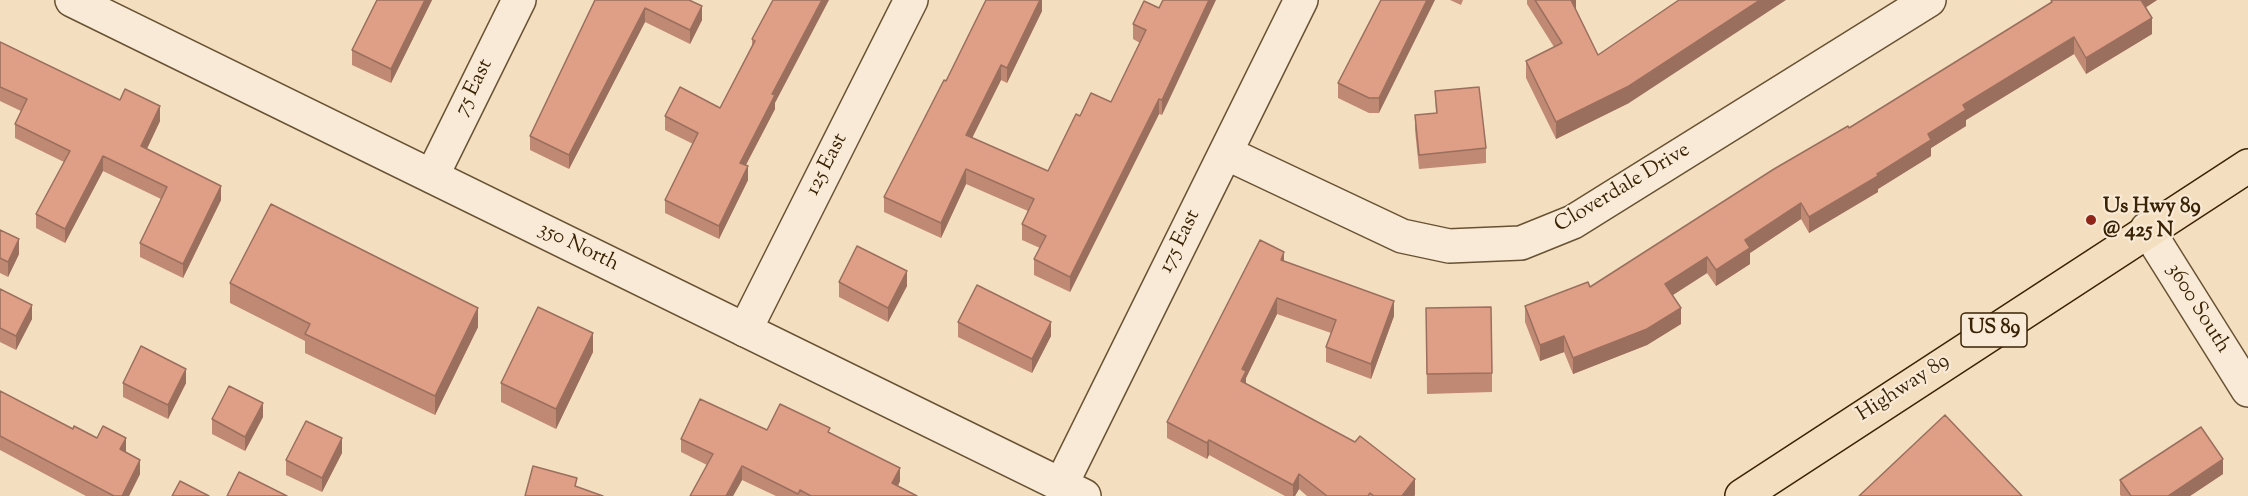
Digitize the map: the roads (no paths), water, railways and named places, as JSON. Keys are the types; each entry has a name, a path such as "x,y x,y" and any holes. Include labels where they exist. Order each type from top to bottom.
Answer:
{"main road":[{"name":"Highway 89","path":"1742,496 2147,229 2248,166"}],"street":[{"name":"350 North","path":"72,0 1072,490"},
{"name":"75 East","path":"432,176 519,0"},
{"name":"125 East","path":"745,330 911,0"},
{"name":"175 East","path":"1072,490 1226,153 1301,0"},
{"name":"Cloverdale Drive","path":"1226,153 1402,236 1449,246 1521,243 1572,222 1929,0"},
{"name":"3600 South","path":"2147,229 2248,390"}],"place":[{"name":"Us Hwy 89 @ 425 N","path":"2091,220"}]}
